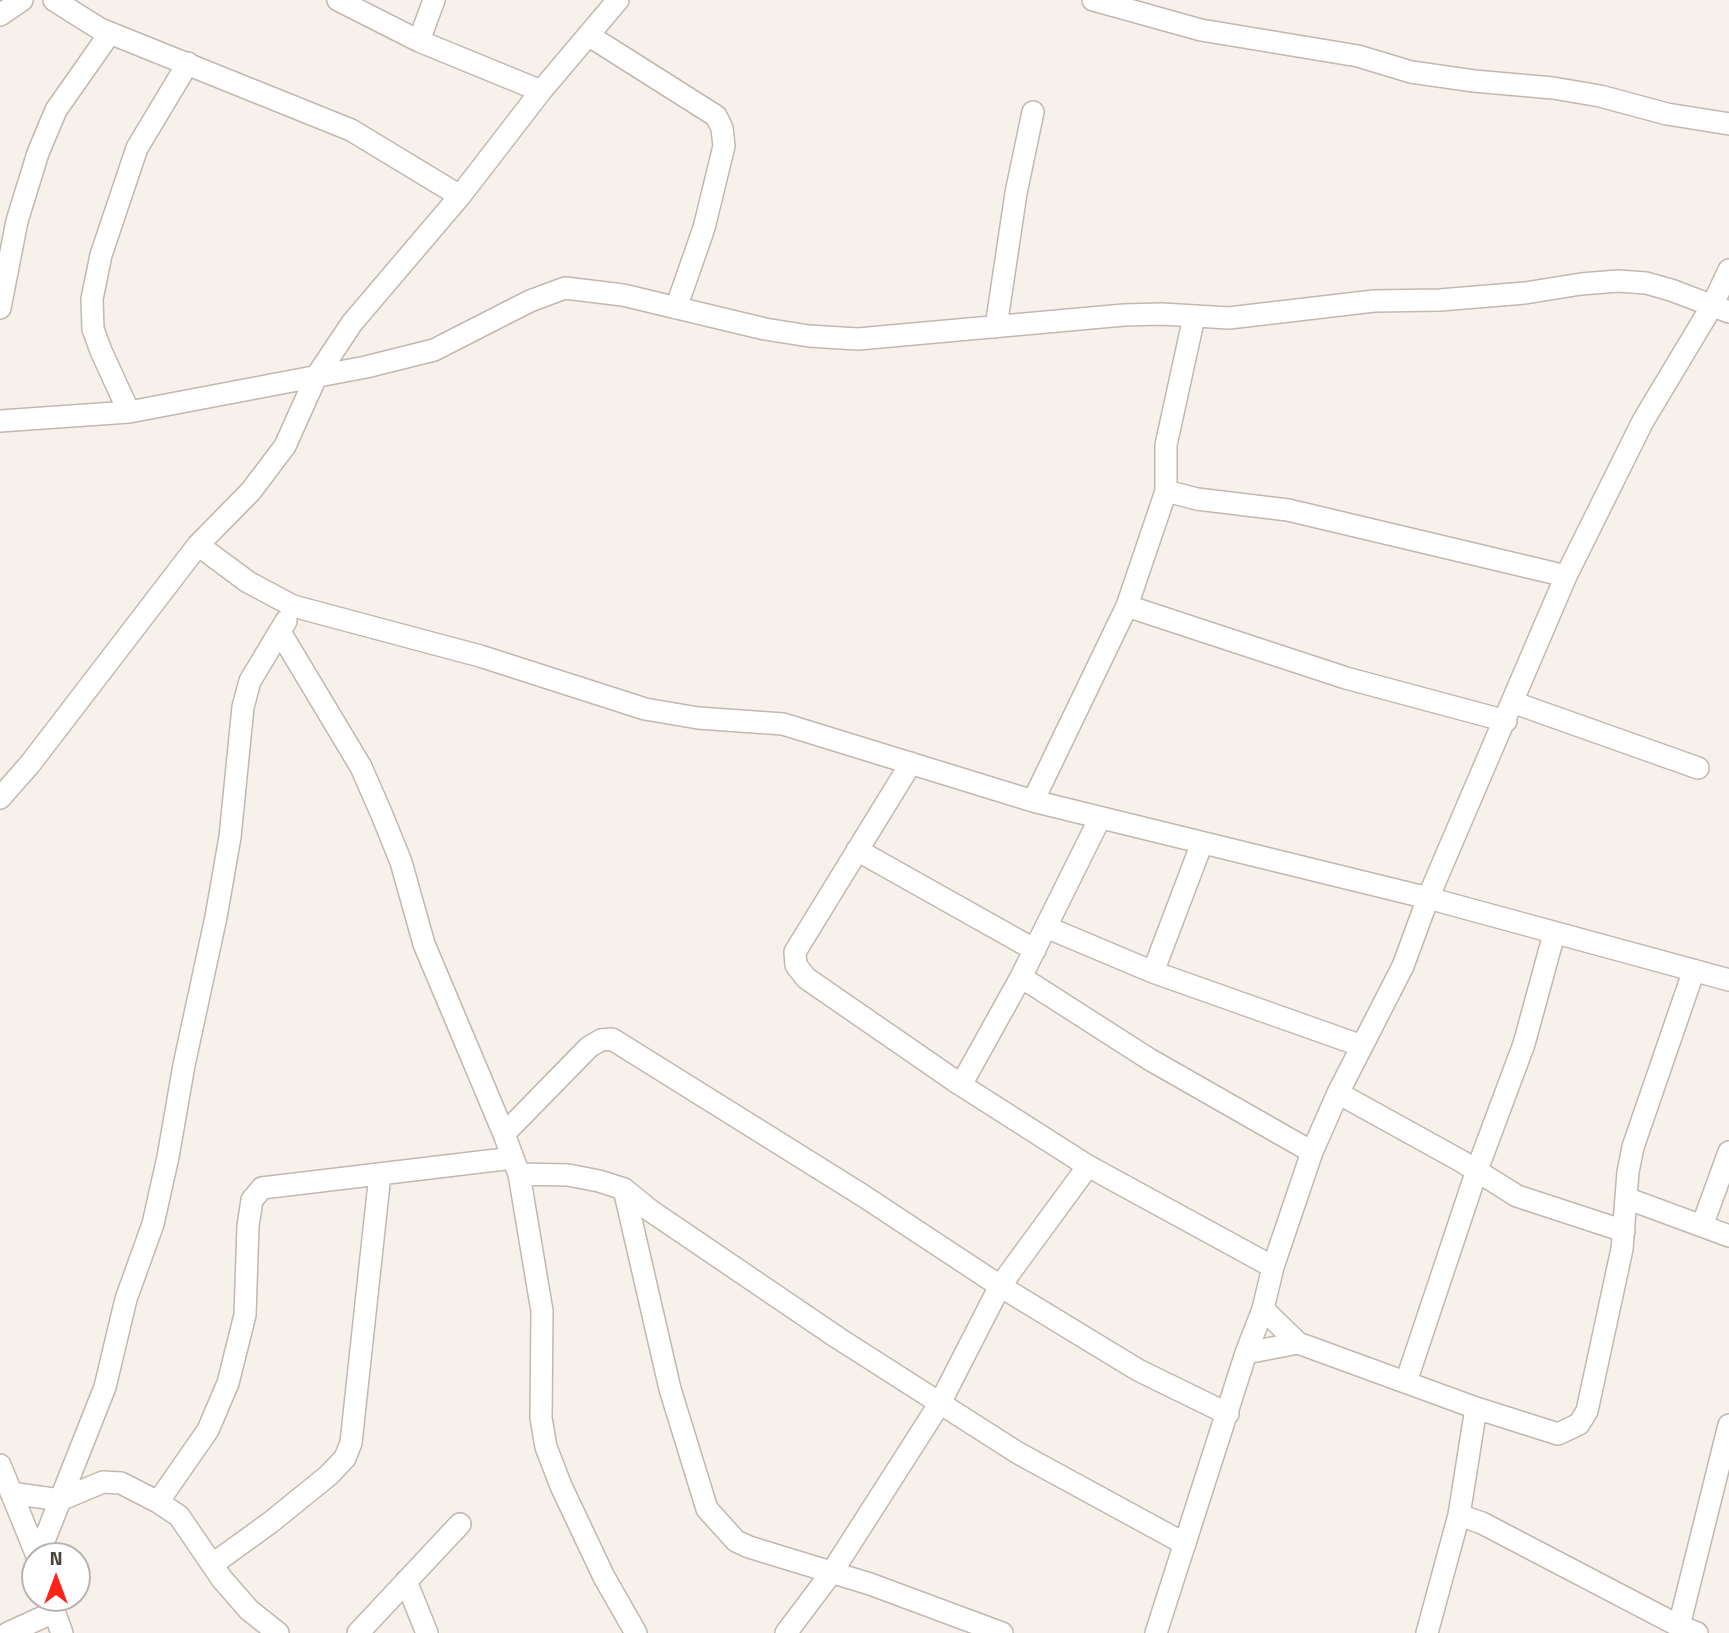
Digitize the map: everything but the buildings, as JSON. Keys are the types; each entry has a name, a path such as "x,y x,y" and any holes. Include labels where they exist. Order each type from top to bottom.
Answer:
{"street":[{"path":"0,15 22,0"},
{"path":"54,0 110,33 351,130 460,197"},
{"path":"338,0 419,41 541,91"},
{"path":"419,41 434,0"},
{"path":"1093,0 1201,30 1358,56 1411,72 1553,88 1600,96 1667,114 1729,124"},
{"path":"0,798 30,764 198,545 251,491 285,446 316,377 352,323 460,197 541,91 616,1"},
{"path":"0,308 17,221 38,153 56,110 110,33"},
{"path":"588,35 716,116 722,128 724,146 704,228 677,308"},
{"path":"129,412 93,329 92,299 101,256 137,148 188,63"},
{"path":"996,327 1016,193 1033,112"},
{"path":"1156,1633 1312,1152 1338,1093 1403,966 1428,898 1566,576 1643,421 1720,309 1729,270"},
{"path":"0,421 129,412 316,377 434,350 530,300 565,288 623,295 765,329 809,336 858,339 1124,315 1229,318 1374,300 1440,300 1618,281 1646,283 1720,309"},
{"path":"1032,801 1126,606 1166,491 1166,445 1194,317"},
{"path":"1166,491 1197,499 1288,510 1566,576"},
{"path":"198,545 248,582 293,606 481,656 645,709 698,718 783,724 1032,801 1428,898 1729,980"},
{"path":"43,1542 105,1387 126,1299 153,1224 226,864 243,707 250,681 293,606"},
{"path":"1126,606 1346,678 1509,712 1698,768"},
{"path":"280,632 361,767 401,862 424,944 516,1166 542,1311 541,1418 546,1447 561,1486 604,1577 636,1633"},
{"path":"911,763 795,951 796,965 806,978 961,1085 1088,1166 1273,1267"},
{"path":"961,1085 1021,977 1100,818"},
{"path":"1153,971 1202,843"},
{"path":"857,850 1035,950"},
{"path":"1046,927 1153,971 1363,1046"},
{"path":"1406,1382 1477,1170 1524,1044 1554,934"},
{"path":"1263,1309 1298,1343 1476,1408 1558,1434 1578,1424 1587,1411 1594,1388 1624,1231 1633,1147 1694,970"},
{"path":"1021,977 1149,1059 1312,1152"},
{"path":"504,1134 589,1047 601,1040 612,1039 862,1195 1000,1286 1138,1370 1228,1414"},
{"path":"1338,1093 1477,1170 1517,1196 1624,1231"},
{"path":"1702,1226 1729,1152"},
{"path":"158,1502 208,1430 228,1383 245,1315 248,1226 252,1200 262,1188 380,1174 516,1166 600,1181 624,1189 651,1211 940,1403 1018,1452 1185,1544"},
{"path":"786,1633 832,1573 940,1403 1000,1286 1088,1166"},
{"path":"213,1564 271,1522 329,1475 345,1458 351,1443 380,1174"},
{"path":"624,1189 670,1389 707,1509 736,1541 749,1547 1002,1633"},
{"path":"1626,1198 1729,1236"},
{"path":"1245,1353 1298,1343"},
{"path":"1427,1633 1459,1515 1476,1408"},
{"path":"1459,1515 1482,1523 1692,1631 1729,1425"},
{"path":"0,1465 31,1542"},
{"path":"11,1493 60,1500 103,1482 121,1483 158,1502 179,1516 222,1579 249,1610 278,1633"},
{"path":"358,1633 460,1524"},
{"path":"406,1581 427,1633"},
{"path":"8,1633 41,1612"},
{"path":"54,1612 62,1633"}]}
